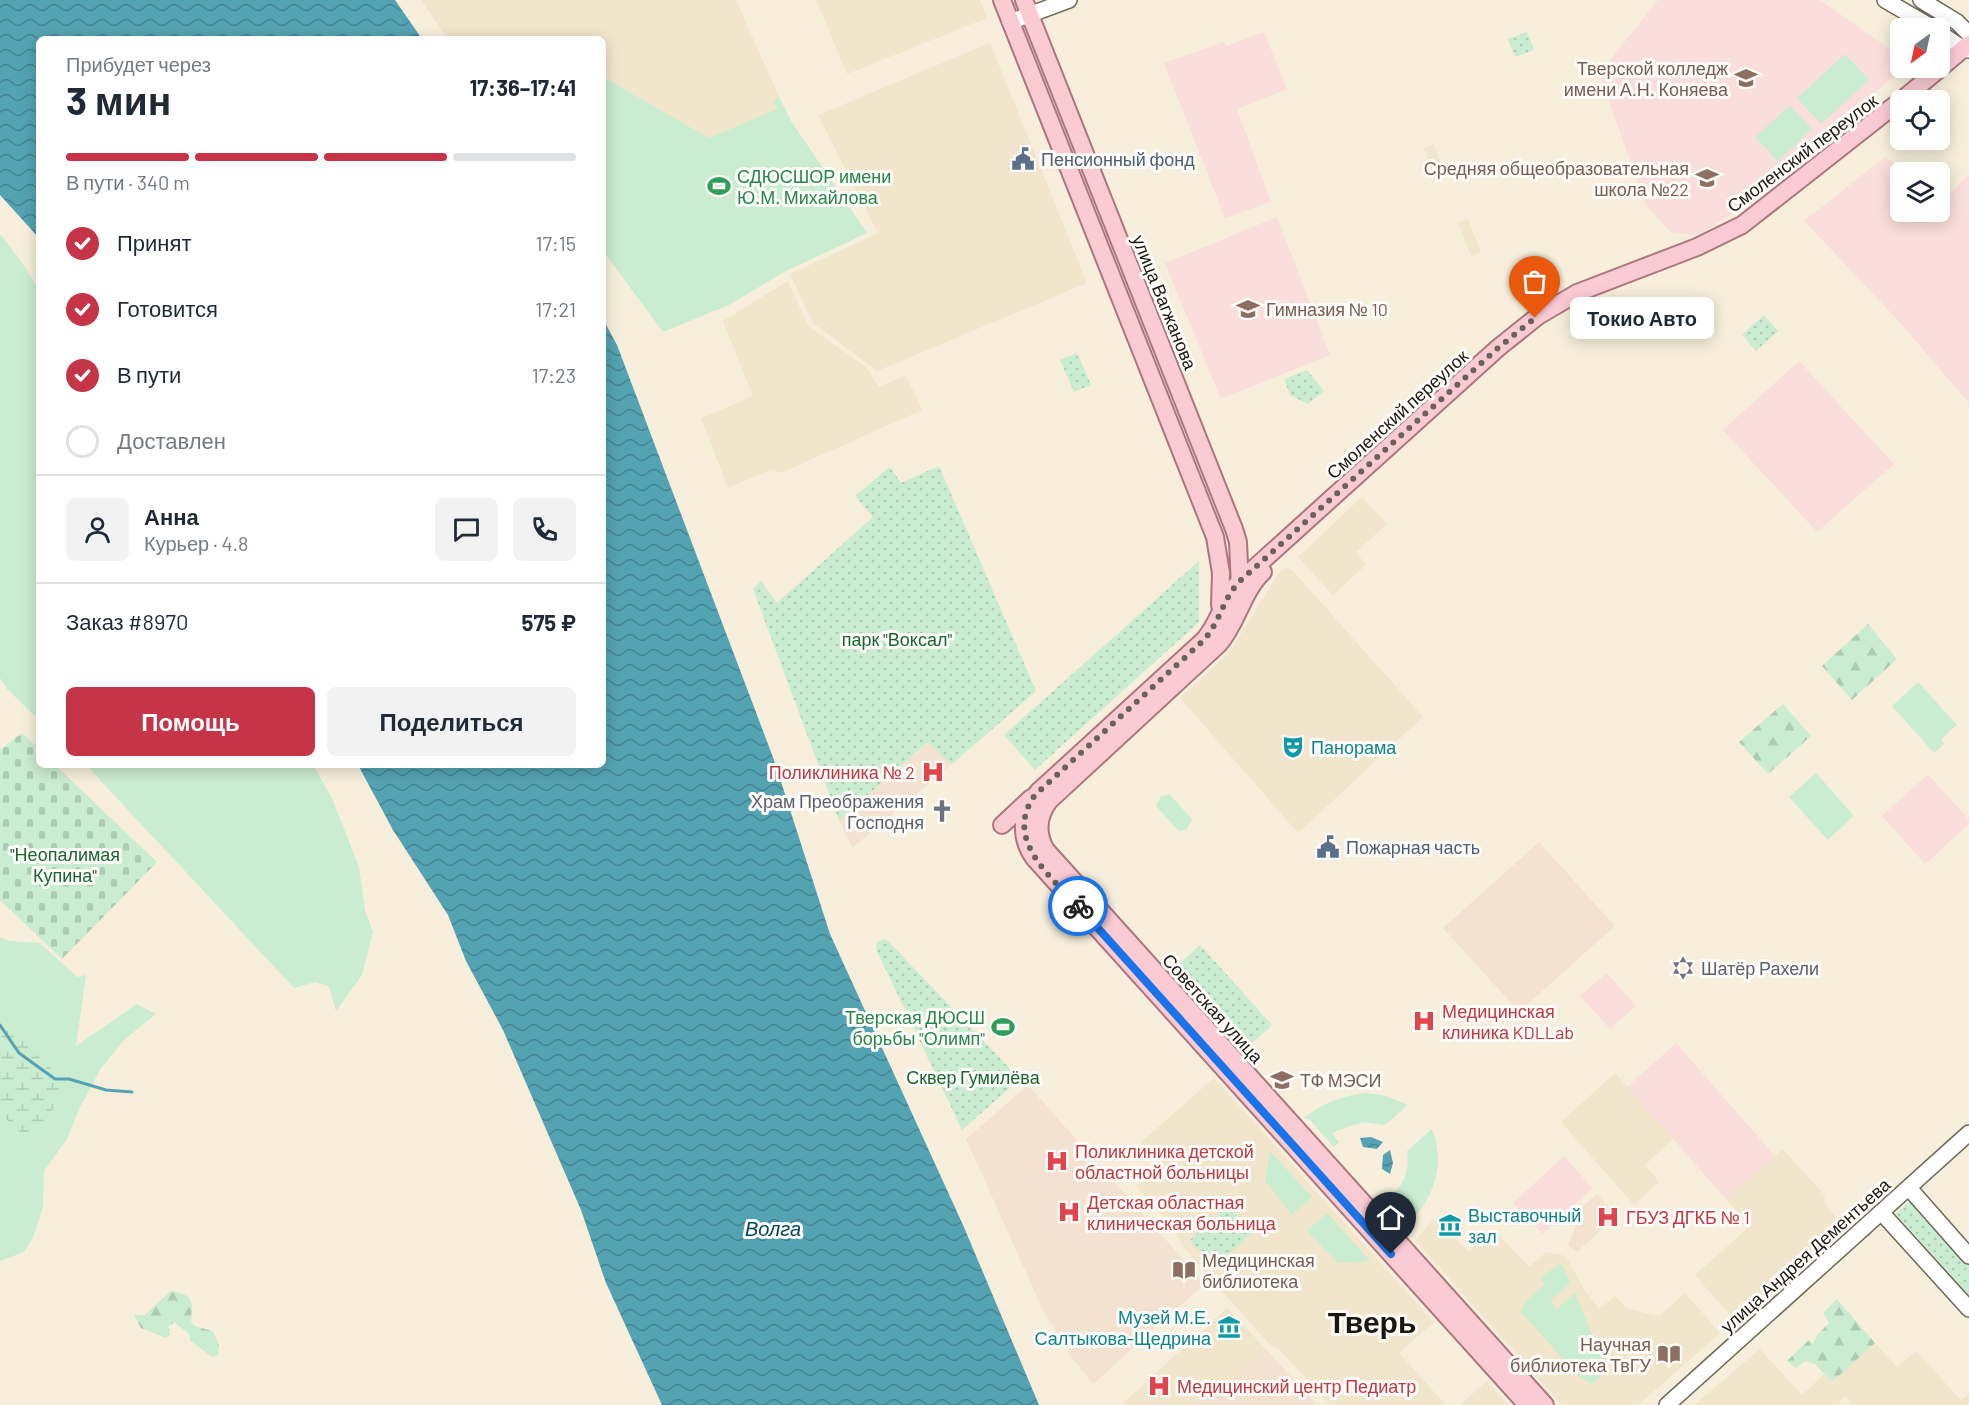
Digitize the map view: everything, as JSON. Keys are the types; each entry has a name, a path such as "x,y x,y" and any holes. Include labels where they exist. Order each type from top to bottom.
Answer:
{"main road":[{"path":"1002,0 1215,537 1226,619"},
{"name":"улица Вагжанова","path":"1027,7 1247,566 1240,581 1239,604 1226,619"},
{"path":"1928,90 1967,50"},
{"name":"Смоленский переулок","path":"1950,61 1967,50"},
{"name":"Смоленский переулок","path":"1913,90 1926,78"},
{"name":"Смоленский переулок","path":"1040,854 1026,843 1024,826 1027,810 1038,792 1226,619 1274,557 1498,348 1538,316 1584,290 1681,254 1736,228 1773,203 1890,110"},
{"name":"Смоленский переулок","path":"1247,566 1274,557 1539,325 1580,300 1701,256 1740,236 1778,211 1890,122"},
{"path":"1215,537 1247,566"},
{"path":"1238,542 1251,553 1274,557"},
{"name":"Смоленский переулок","path":"1040,854 1039,825 1049,801 1219,644 1226,619"},
{"path":"1002,825 1038,792"},
{"name":"Советская улица","path":"1040,854 1281,1132 1527,1405"},
{"name":"Советская улица","path":"1040,854 1305,1138 1402,1235 1545,1405"},
{"path":"1281,1132 1293,1132 1305,1138"},
{"path":"1372,1233 1402,1235"}],"street":[{"path":"1010,22 1027,7 1069,0"},
{"path":"1885,0 1911,18"},
{"path":"1913,18 1922,11 1921,0"},
{"path":"1921,0 1957,22 1967,50"},
{"path":"1950,39 1967,50"},
{"name":"улица Андрея Дементьева","path":"1667,1405 1969,1133"},
{"path":"1909,1188 1969,1256"},
{"path":"1881,1212 1969,1309"}],"shaded area":[{"path":"421,0 736,0 779,97 773,100 777,109 709,138 606,79 606,36 446,36"},
{"path":"816,0 980,0 987,18 847,74"},
{"name":"Тверской колледж имени А.Н. Коняева","path":"1658,0 1820,0 1890,49 1892,78 1742,208 1698,235 1671,233 1646,205 1599,74"},
{"path":"1264,32 1287,89 1237,109 1271,202 1225,218 1164,63 1224,42 1227,46"},
{"path":"990,43 1087,283 877,371 813,323 790,274 878,233 818,115"},
{"path":"1434,144 1445,175 1435,179 1424,148"},
{"path":"1885,157 1893,162 1890,162 1890,222 1950,222 1950,194 1969,174 1969,403 1895,317 1804,221"},
{"name":"Гимназия № 10","path":"1277,217 1330,355 1221,399 1165,263"},
{"path":"1468,219 1481,252 1471,256 1458,223"},
{"path":"788,281 808,326 866,367 879,387 906,375 922,410 781,473 773,469 728,488 701,418 753,396 723,321"},
{"path":"1799,361 1894,464 1817,532 1723,430"},
{"path":"1362,497 1387,524 1356,552 1366,565 1333,595 1298,557"},
{"path":"1286,567 1294,572 1423,717 1298,833 1180,698 1228,654 1278,574"},
{"path":"929,742 951,765 852,848 839,820"},
{"path":"1928,774 1969,820 1969,824 1925,864 1882,816"},
{"path":"1539,842 1615,926 1519,1012 1443,928"},
{"path":"1607,973 1636,1006 1610,1029 1580,996"},
{"path":"1676,1043 1775,1156 1726,1199 1627,1087"},
{"path":"1615,1073 1673,1139 1645,1165 1659,1182 1634,1205 1561,1122"},
{"path":"1214,1078 1434,1322 1399,1353 1446,1405 1330,1405 1280,1350 1268,1343 1184,1248 1172,1226 1136,1186 1161,1163 1141,1142"},
{"name":"Детская областная клиническая больница","path":"1028,1085 1205,1284 1093,1384 1072,1358 1042,1308 966,1139"},
{"path":"1783,1149 1825,1196 1824,1203 1842,1224 1734,1320 1695,1275 1750,1226 1726,1199"},
{"path":"1564,1156 1592,1188 1543,1234 1513,1203"},
{"path":"1597,1194 1617,1216 1577,1252 1568,1245 1584,1205"},
{"path":"1433,1220 1469,1251 1493,1229 1529,1267 1546,1252 1566,1256 1585,1291 1599,1309 1615,1296 1628,1309 1659,1316 1685,1293 1720,1333 1638,1405 1562,1405 1415,1240"},
{"path":"1227,1308 1266,1349 1219,1389 1215,1385 1192,1405 1121,1405"},
{"path":"1875,1343 1897,1367 1916,1351 1961,1400 1969,1394 1969,1405 1853,1405 1845,1396 1838,1405 1694,1405 1760,1349 1802,1395 1824,1374 1832,1382"},
{"path":"1266,1349 1317,1405 1192,1405 1215,1384 1219,1389"},
{"path":"1487,1381 1509,1405 1460,1405"}],"green space":[{"path":"1527,32 1534,50 1515,57 1508,39"},
{"path":"1845,54 1869,80 1821,124 1797,98"},
{"name":"СДЮСШОР имени Ю.М. Михайлова","path":"606,79 709,138 777,109 773,100 779,97 791,121 867,233 786,271 729,305 663,332 606,255"},
{"path":"1790,105 1812,129 1778,161 1755,137"},
{"path":"0,234 24,265 36,286 36,717 7,689 0,678"},
{"path":"1764,315 1778,331 1756,351 1742,335"},
{"path":"1077,353 1091,385 1074,392 1060,360"},
{"path":"1307,370 1324,391 1308,404 1290,395 1284,379"},
{"name":"парк \"Воксал\"","path":"939,466 1036,691 951,765 928,742 839,820 753,589 761,581 777,603 873,517 855,496 890,467 901,483"},
{"path":"1199,561 1199,622 1035,770 1004,735"},
{"path":"1868,624 1897,659 1852,700 1822,666"},
{"path":"1918,682 1957,725 1941,739 1944,744 1934,753 1892,706"},
{"path":"1783,704 1811,736 1768,774 1739,742"},
{"name":"\"Неопалимая Купина\"","path":"22,733 36,746 36,768 58,768 157,862 62,959 0,900 0,750"},
{"path":"89,768 315,768 332,798 359,867 365,910 373,932 362,975 336,1011 329,986 315,982 294,988"},
{"path":"1816,773 1854,816 1828,840 1789,797"},
{"path":"1169,794 1192,819 1187,829 1179,831 1156,806 1161,796"},
{"path":"0,937 10,941 40,943 77,977 86,975 76,1046 137,1004 156,1014 124,1040 101,1068 80,1107 67,1139 44,1171 43,1207 33,1238 24,1252 0,1261"},
{"name":"Сквер Гумилёва","path":"883,939 888,941 1020,1079 962,1130 876,949 877,943"},
{"path":"1200,945 1272,1025 1249,1046 1177,966"},
{"path":"0,1020 57,1074 60,1097 34,1140 16,1129 0,1113"},
{"path":"1367,1093 1386,1096 1408,1105 1385,1125 1363,1122 1336,1131 1332,1134 1339,1142 1334,1147 1310,1120 1304,1118 1334,1101"},
{"path":"1432,1129 1438,1155 1435,1181 1424,1205 1406,1225 1380,1197 1385,1192 1389,1196 1403,1182 1408,1164 1407,1151"},
{"path":"1270,1151 1312,1197 1292,1215 1265,1181"},
{"path":"1913,1198 1969,1264 1969,1297 1896,1214"},
{"path":"1229,1205 1253,1232 1214,1267 1190,1240"},
{"path":"1327,1213 1370,1261 1338,1263 1307,1231"},
{"path":"1559,1264 1564,1267 1570,1283 1550,1301 1557,1309 1575,1293 1605,1366 1604,1373 1594,1383 1579,1377 1521,1312 1526,1301 1545,1284 1541,1278"},
{"path":"171,1291 184,1295 190,1300 191,1321 194,1326 213,1331 219,1346 218,1355 212,1357 191,1341 189,1334 174,1322 168,1327 170,1334 166,1338 141,1328 134,1315 145,1315"},
{"path":"1837,1299 1875,1343 1832,1382 1815,1364 1805,1361 1796,1368 1787,1361 1809,1340 1813,1344 1818,1334 1829,1323 1823,1313"}],"water":[{"path":"0,0 395,0 420,36 36,36 36,235 0,195"},
{"name":"Волга","path":"606,325 617,345 774,760 830,934 963,1225 1039,1405 662,1405 606,1283 581,1210 503,1030 466,961 448,915 393,830 360,768 606,768"},
{"path":"1371,1137 1383,1142 1377,1149 1363,1147 1360,1138"},
{"path":"1390,1150 1393,1163 1390,1174 1382,1169 1383,1155"}],"waterway":[{"path":"0,1025 19,1053 55,1079 69,1079 106,1090 132,1092"}],"way so far":[{"path":"1078,906 1034,858 1028,847 1024,835 1024,822 1030,802 1035,795 1204,640 1215,626 1227,596 1240,581 1498,348 1535,318"}],"place":[{"name":"Тверской колледж имени А.Н. Коняева","path":"1746,78"},
{"name":"Пенсионный фонд","path":"1023,159"},
{"name":"Средняя общеобразовательная школа №22","path":"1707,178"},
{"name":"СДЮСШОР имени Ю.М. Михайлова","path":"719,186"},
{"name":"Гимназия № 10","path":"1248,309"},
{"name":"Токио Авто","path":"1535,318"},
{"name":"Панорама","path":"1293,747"},
{"name":"Поликлиника № 2","path":"933,772"},
{"name":"Храм Преображения Господня","path":"942,811"},
{"name":"Пожарная часть","path":"1328,847"},
{"name":"Шатёр Рахели","path":"1683,968"},
{"name":"Медицинская клиника KDLLab","path":"1424,1021"},
{"name":"Тверская ДЮСШ борьбы \"Олимп\"","path":"1003,1027"},
{"name":"ТФ МЭСИ","path":"1282,1080"},
{"name":"Поликлиника детской областной больницы","path":"1057,1161"},
{"name":"Детская областная клиническая больница","path":"1069,1212"},
{"name":"ГБУЗ ДГКБ № 1","path":"1608,1217"},
{"name":"Выставочный зал","path":"1450,1225"},
{"name":"Медицинская библиотека","path":"1184,1270"},
{"name":"Музей М.Е. Салтыкова-Щедрина","path":"1229,1327"},
{"name":"Научная библиотека ТвГУ","path":"1669,1354"},
{"name":"Медицинский центр Педиатр","path":"1159,1386"}],"district":[{"name":"Тверь","path":"1372,1321"}],"route":[{"path":"1078,906 1391,1254"}]}
